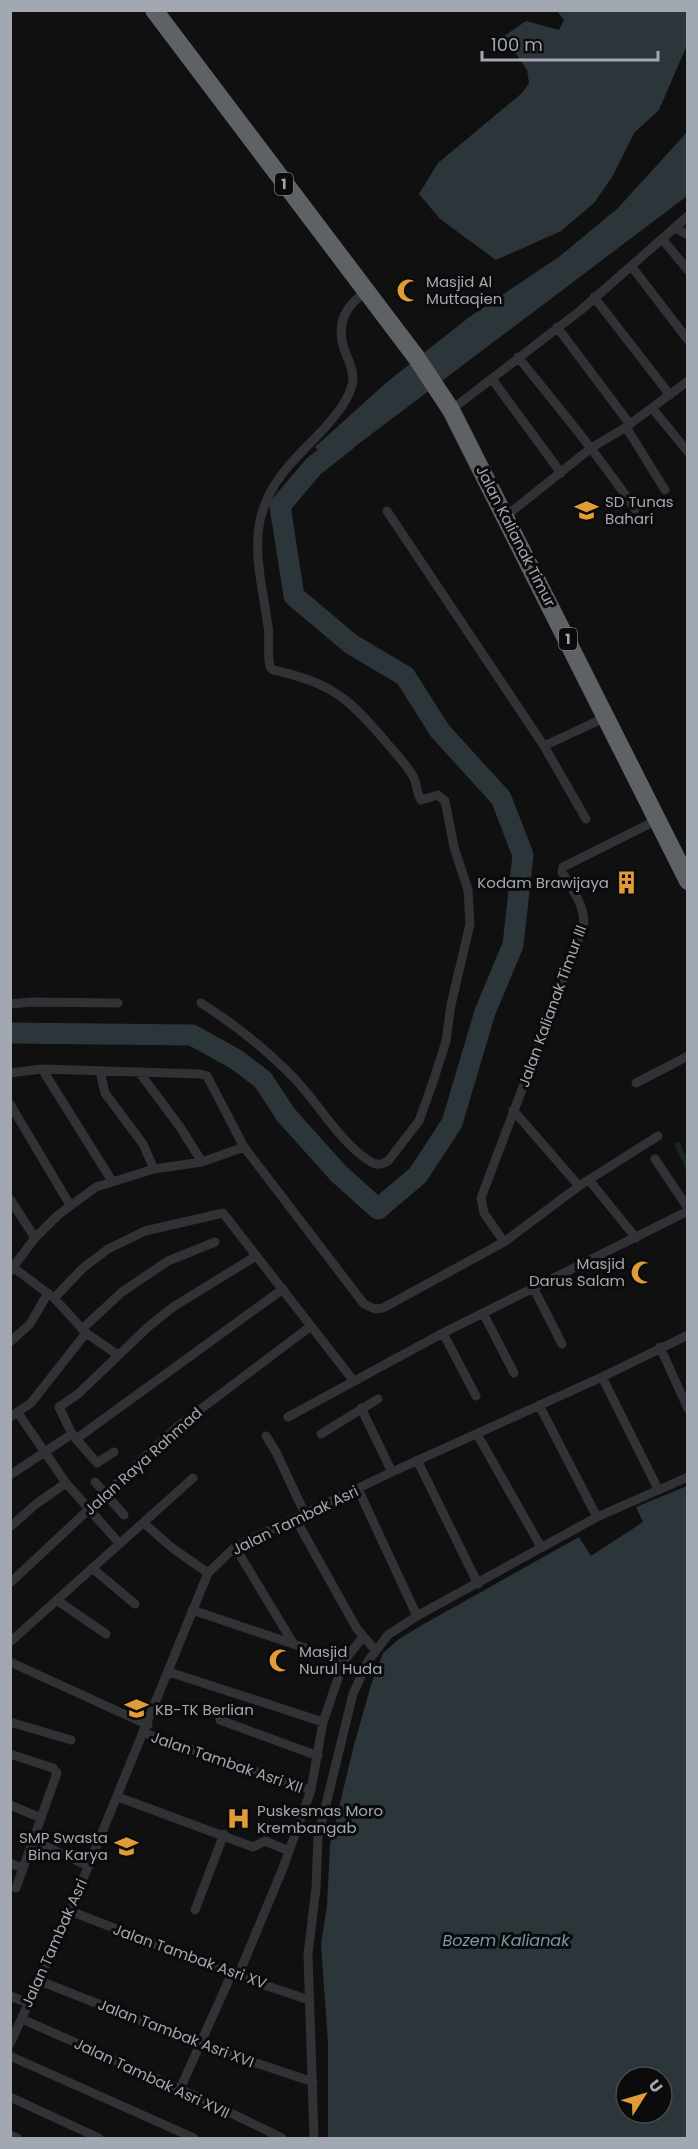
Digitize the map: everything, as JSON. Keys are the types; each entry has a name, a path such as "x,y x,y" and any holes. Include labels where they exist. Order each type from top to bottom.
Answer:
{"highway":[{"name":"1","path":"154,10 366,292"},
{"name":"Jalan Kalianak Timur","path":"366,292 416,357 448,405 506,516 687,881"}],"street":[{"path":"448,405 492,379 632,267 687,216"},
{"path":"675,228 687,235"},
{"path":"662,239 687,270"},
{"path":"632,267 687,340"},
{"path":"201,1003 221,1016 278,1063 348,1141 374,1164 388,1161 419,1121 446,1041 451,1005 470,924 468,890 454,847 445,801 438,795 421,800 414,777 362,714 337,692 317,681 273,670 270,667 268,629 259,574 257,538 261,510 280,475 332,417 352,385 342,324 346,309 366,292"},
{"path":"594,297 669,395"},
{"path":"557,327 627,425 665,490"},
{"path":"518,357 602,460 635,509"},
{"path":"492,379 561,473"},
{"path":"506,516 591,448 686,385"},
{"path":"652,408 687,452"},
{"path":"387,511 544,746 586,819"},
{"path":"544,746 606,717"},
{"name":"Jalan Kalianak Timur III","path":"504,1242 484,1213 481,1197 583,928 585,917 562,872 563,867 657,820"},
{"path":"10,1004 118,1003"},
{"path":"636,1083 687,1056"},
{"path":"42,1069 112,1181"},
{"path":"10,1073 42,1069 207,1076 244,1147 369,1308 383,1308 504,1242 579,1186 658,1136"},
{"path":"100,1071 105,1092 143,1144 154,1168"},
{"path":"139,1072 180,1127 202,1162"},
{"path":"10,1104 70,1205"},
{"path":"513,1110 579,1186"},
{"path":"118,1355 84,1331 51,1295 12,1269 35,1238 85,1193 112,1181 154,1168 202,1162 244,1147"},
{"path":"288,1417 443,1333 533,1287 636,1239 687,1210 655,1159"},
{"path":"589,1180 636,1239"},
{"path":"10,1199 13,1210 35,1238"},
{"path":"10,1341 30,1324 51,1295 108,1249 145,1231 223,1213 353,1380"},
{"path":"120,1544 66,1483 14,1415 31,1403 84,1331 122,1292 168,1261 215,1242"},
{"path":"114,1452 97,1463 74,1436 59,1407 78,1394 118,1355 173,1308 256,1256"},
{"path":"533,1287 562,1344"},
{"path":"10,1475 44,1452 74,1436 283,1289"},
{"path":"483,1313 514,1373"},
{"name":"Jalan Raya Rahmad","path":"10,1583 177,1426 311,1326"},
{"path":"443,1333 476,1395"},
{"name":"Jalan Tambak Asri","path":"10,2044 40,1981 118,1797 208,1573 235,1547 417,1460 602,1377 687,1335"},
{"path":"660,1347 687,1409"},
{"path":"602,1377 658,1489"},
{"path":"321,1434 378,1399"},
{"path":"539,1405 597,1517"},
{"path":"361,1408 392,1472"},
{"path":"477,1434 541,1547"},
{"path":"266,1436 276,1452 300,1516 363,1637 375,1650"},
{"path":"417,1460 478,1584"},
{"path":"10,1642 145,1524 193,1478"},
{"path":"314,2139 308,1954 316,1888 318,1837 353,1694 375,1650 388,1635 417,1616 541,1547 597,1517 687,1478"},
{"path":"95,1482 124,1515"},
{"path":"10,1527 36,1504 66,1483"},
{"path":"358,1489 417,1616"},
{"path":"145,1524 171,1547 208,1573"},
{"path":"235,1547 293,1643"},
{"path":"92,1568 135,1604"},
{"path":"58,1601 106,1634"},
{"path":"192,1610 344,1661"},
{"path":"180,2089 235,1974 289,1851 311,1790 322,1722 344,1661 363,1637"},
{"name":"Jalan Tambak Asri XII","path":"10,1662 146,1729 311,1790"},
{"path":"169,1672 322,1722"},
{"path":"220,1720 318,1756"},
{"path":"10,1722 71,1740"},
{"path":"10,1754 57,1771 35,1841 22,1868 16,1888"},
{"path":"118,1797 224,1834 253,1847 265,1841 289,1851"},
{"path":"10,1805 41,1818"},
{"path":"195,1910 224,1834"},
{"path":"35,1841 88,1866"},
{"path":"10,1863 22,1868"},
{"name":"Jalan Tambak Asri XV","path":"70,1911 309,2000"},
{"name":"Jalan Tambak Asri XVI","path":"40,1981 200,2044 313,2082"},
{"path":"10,1996 28,2003"},
{"name":"Jalan Tambak Asri XVII","path":"22,2019 180,2089 282,2139"},
{"path":"10,2056 194,2139"},
{"path":"10,2097 99,2139"},
{"path":"10,2135 17,2139"}],"shaded area":[{"path":"679,1141 687,1159 687,1172 674,1144"}],"water":[{"path":"557,11 687,11 687,45 659,110 634,133 612,177 594,203 561,231 496,260 440,219 419,194 438,163 522,93 529,83 527,70 504,36 526,21 559,30 564,20"},
{"path":"687,132 687,196 332,464 315,447 387,382 468,318 560,256 618,208"},
{"name":"Bozem Kalianak","path":"687,1486 687,2138 328,2138 328,2044 321,1944 327,1906 330,1845 354,1745 371,1685 383,1653 399,1639 422,1625 579,1537 591,1556 643,1522 636,1507"}],"waterway":[{"path":"10,1033 192,1035 237,1060 263,1080 286,1115 339,1174 378,1209 418,1175 452,1123 485,1012 513,945 523,855 501,798 440,731 405,676 351,644 294,596 280,506 314,466 347,440"}],"place":[{"name":"Masjid Al Muttaqien","path":"408,290"},
{"name":"SD Tunas Bahari","path":"587,510"},
{"name":"Kodam Brawijaya","path":"627,882"},
{"name":"Masjid Darus Salam","path":"643,1272"},
{"name":"Masjid Nurul Huda","path":"281,1660"},
{"name":"KB-TK Berlian","path":"137,1709"},
{"name":"Puskesmas Moro Krembangab","path":"239,1819"},
{"name":"SMP Swasta Bina Karya","path":"126,1846"}]}
